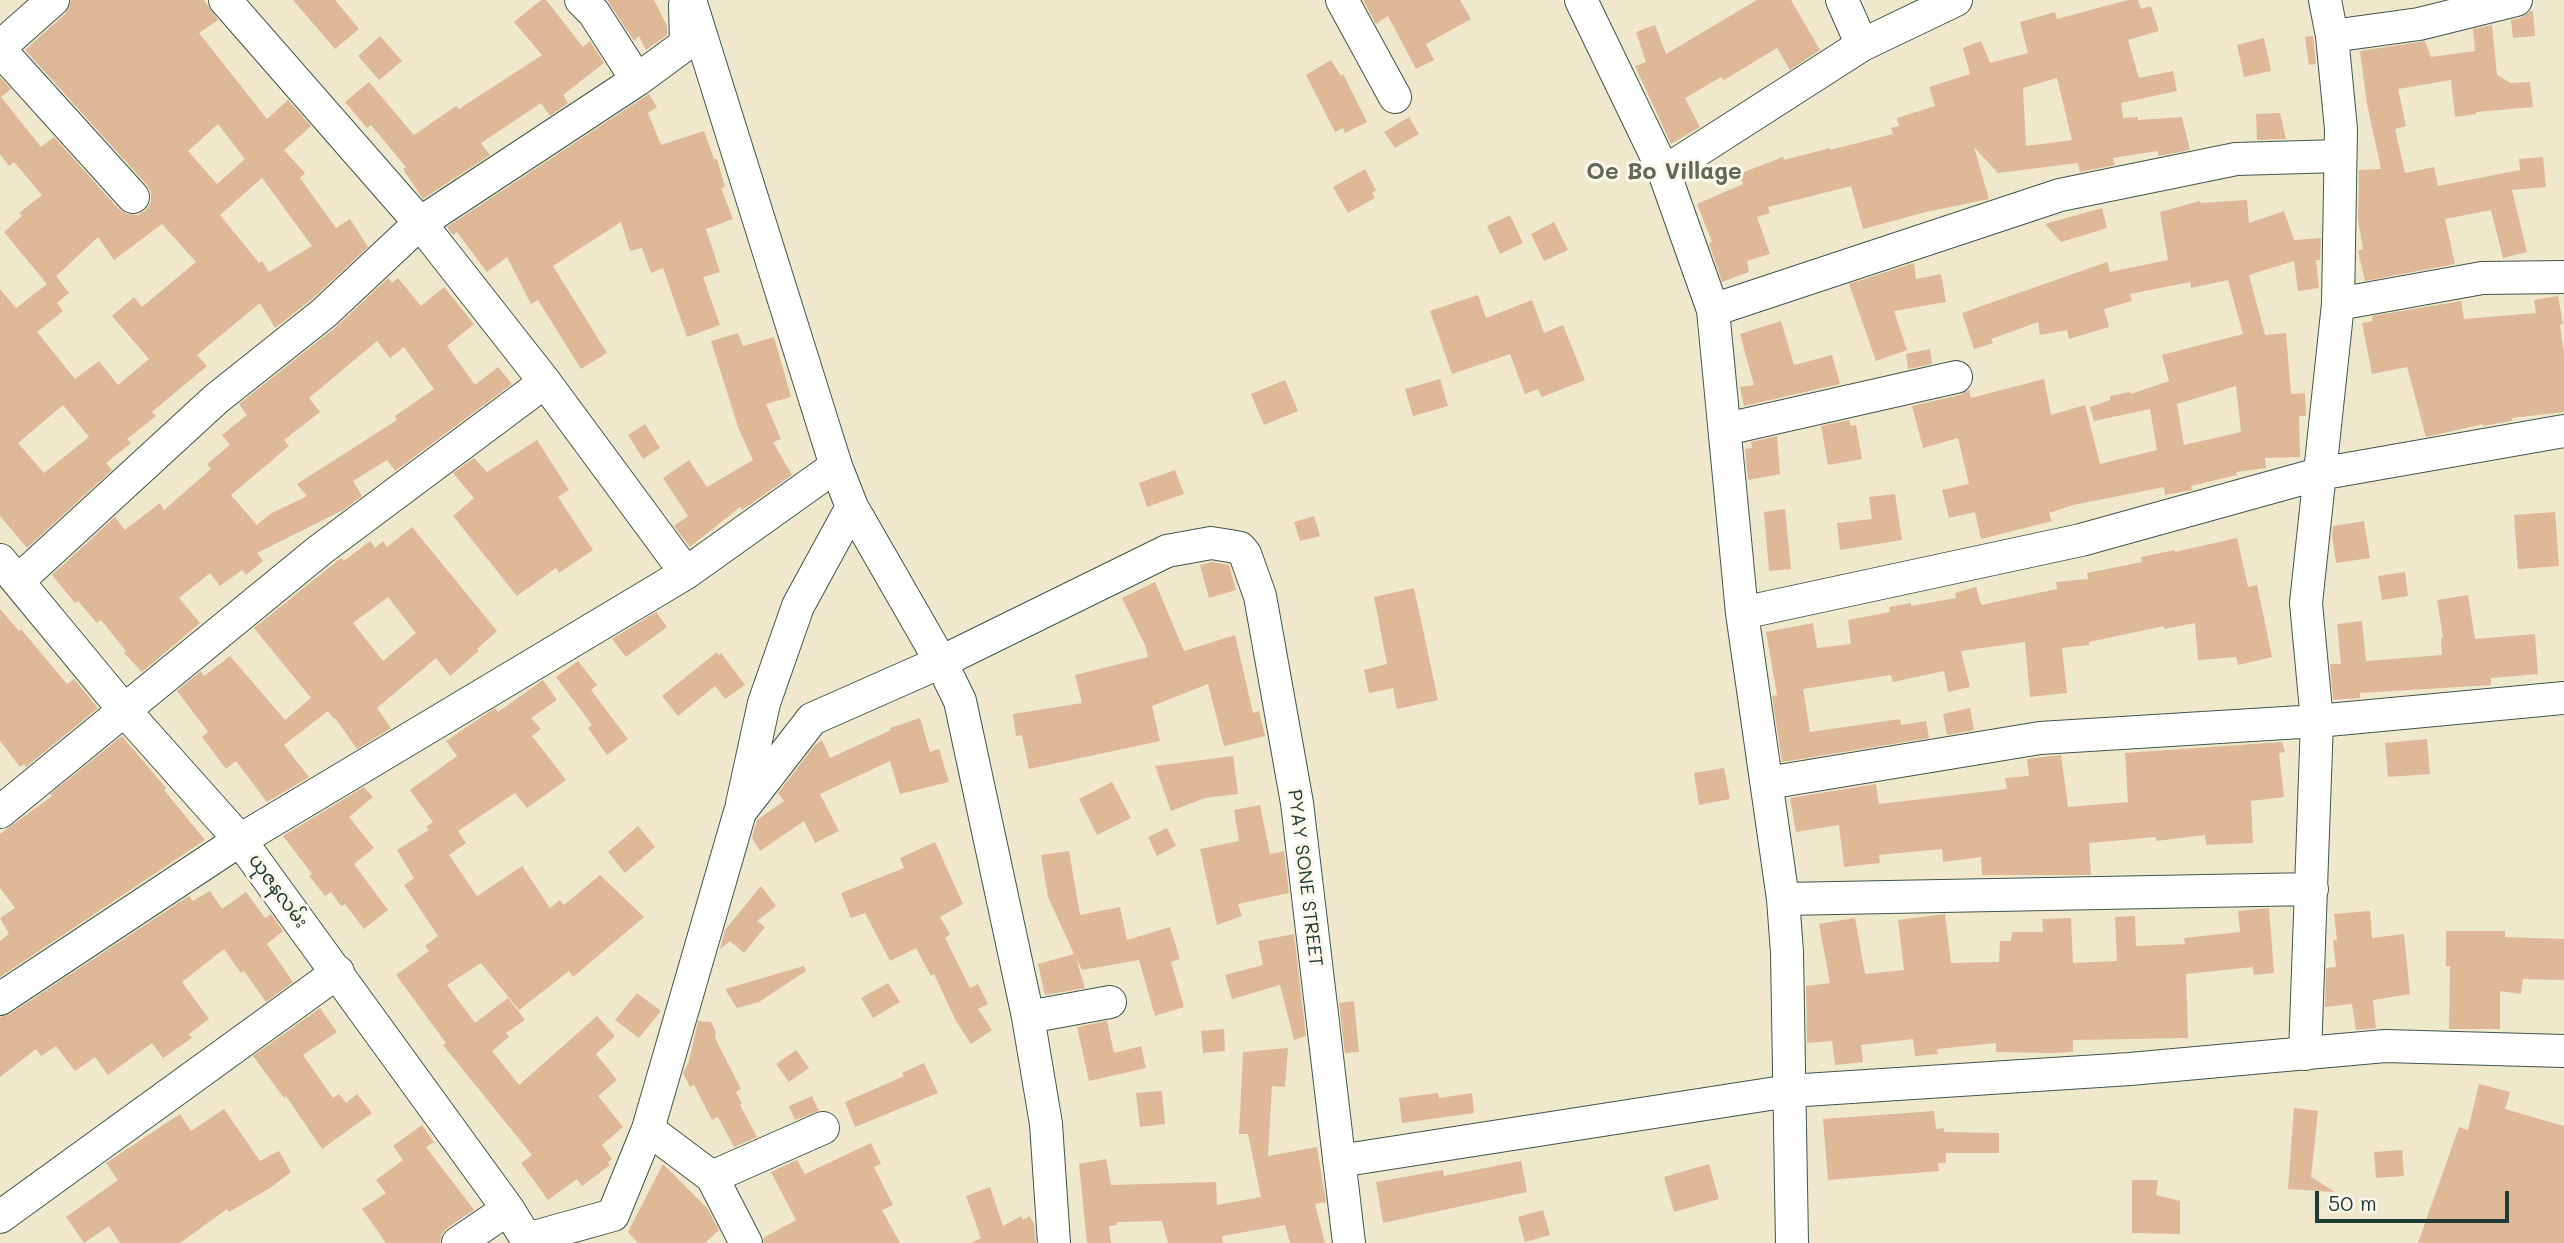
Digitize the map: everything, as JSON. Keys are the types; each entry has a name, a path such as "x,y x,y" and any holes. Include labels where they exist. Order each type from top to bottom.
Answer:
{"street":[{"path":"53,0 0,48 133,197"},
{"path":"225,0 420,223 545,382 687,573"},
{"path":"581,0 594,13 636,80"},
{"path":"9,571 324,313 420,223 686,44 688,0"},
{"path":"688,0 836,466 852,507 941,662 960,701 1028,1017 1046,1124 1054,1243"},
{"path":"1342,0 1395,97"},
{"path":"1581,0 1664,172 1713,310 1742,613 1783,899 1792,1243"},
{"path":"1842,0 1862,45"},
{"path":"1664,172 1862,45 1956,0"},
{"path":"2305,1055 2317,721 2306,603 2338,304 2341,128 2332,36 2325,0"},
{"path":"2332,36 2419,24 2516,0"},
{"path":"1713,310 2060,195 2236,159 2340,156"},
{"path":"2338,304 2482,278 2564,277"},
{"path":"1726,429 1956,377"},
{"path":"0,812 320,550 545,382"},
{"path":"1742,613 2081,540 2319,474 2564,431"},
{"path":"0,999 240,840 687,573 836,466"},
{"path":"528,1241 607,1229 648,1129 740,812 764,703 798,606 852,507"},
{"name":"PYAY SONE STREET","path":"941,662 1167,551 1211,543 1240,548 1247,559 1260,596 1297,803 1349,1243"},
{"name":"ယုဇနလမ်း","path":"9,571 125,711 240,840 338,972 508,1209 528,1241"},
{"path":"740,812 812,719 941,662"},
{"path":"1767,783 2040,738 2317,721 2564,698"},
{"path":"1783,899 2312,889"},
{"path":"0,1217 338,972"},
{"path":"1028,1017 1110,1002"},
{"path":"1339,1161 1790,1091 2130,1069 2385,1046 2564,1051"},
{"path":"712,1177 823,1128"},
{"path":"648,1129 712,1177 746,1243"},
{"path":"458,1243 508,1209"}],"building":[{"path":"71,0 204,0 218,20 199,33 267,119 288,100 311,126 284,150 305,173 300,178 336,228 350,219 368,247 312,299 275,328 260,303 197,355 207,366 152,412 156,416 127,439 131,443 106,463 112,470 27,548 0,516 0,289 16,308 47,284 4,232 22,216 19,213 42,195 14,162 9,166 0,154 0,77 11,89 1,97 41,147 54,137 119,209 127,214 138,215 146,210 151,202 151,192 147,185 25,50 65,14","holes":["218,124 245,159 217,184 188,151","262,178 312,246 269,272 220,215","162,224 196,262 142,307 134,297 112,316 149,359 118,385 99,361 75,379 37,332 63,311 57,303 69,293 56,276 98,237 114,260","63,405 89,437 44,473 18,443"]},
{"path":"293,0 335,0 359,29 335,49"},
{"path":"541,0 546,0 583,47 590,41 604,63 563,95 568,103 550,116 541,103 481,143 490,155 423,199 403,169 406,167 371,125 367,128 345,102 369,82 414,135 456,106 459,109 542,55 514,22"},
{"path":"607,0 654,0 667,26 667,35 646,50 639,36 634,41"},
{"path":"1363,0 1460,0 1471,19 1426,44 1434,60 1416,69 1388,16 1376,24"},
{"path":"1757,0 1791,0 1820,50 1790,70 1777,48 1724,80 1721,77 1685,98 1700,127 1671,144 1635,66 1646,62 1636,32 1655,25 1666,54"},
{"path":"2128,0 2138,0 2141,9 2151,6 2159,31 2128,40 2139,78 2173,71 2177,91 2121,103 2123,118 2138,117 2138,120 2182,117 2190,150 2159,156 2157,151 2113,158 2115,165 2080,172 2078,163 1998,173 1974,147 1989,199 1863,229 1851,186 1768,207 1770,213 1757,217 1770,254 1747,261 1749,272 1722,282 1709,243 1712,242 1697,204 1743,184 1739,174 1783,157 1784,160 1893,134 1891,128 1899,126 1897,118 1935,106 1929,87 1970,74 1963,48 1981,41 1990,63 2028,53 2020,22 2055,12 2057,19","holes":["2057,78 2072,140 2026,146 2023,88"]},
{"path":"2533,11 2535,36 2513,38 2511,20 2521,18"},
{"path":"2492,25 2497,75 2511,83 2530,82 2533,107 2476,112 2455,117 2451,80 2398,89 2406,126 2395,129 2405,173 2434,167 2438,186 2520,170 2519,159 2543,157 2546,187 2512,190 2527,252 2503,258 2491,210 2445,219 2455,264 2365,281 2358,251 2363,249 2358,219 2359,170 2381,169 2367,104 2360,51 2425,41 2431,57 2475,51 2473,29"},
{"path":"380,36 402,61 379,80 358,56"},
{"path":"2313,36 2316,64 2309,65 2305,37"},
{"path":"2264,38 2271,71 2244,77 2237,45"},
{"path":"1331,60 1341,76 1343,74 1367,122 1345,133 1343,128 1335,132 1306,75"},
{"path":"649,94 657,107 648,113 661,145 704,131 714,159 717,159 725,187 721,188 733,219 706,229 720,272 703,277 720,325 687,337 663,268 651,273 642,248 630,251 621,222 553,266 607,353 581,369 538,300 531,304 507,257 487,272 457,232 453,235 447,227"},
{"path":"2280,113 2286,139 2257,140 2256,114"},
{"path":"1409,117 1419,134 1395,148 1384,132"},
{"path":"1365,169 1376,190 1372,193 1375,198 1348,213 1333,187"},
{"path":"2247,200 2249,223 2284,211 2294,240 2321,238 2320,260 2316,260 2319,288 2298,291 2294,261 2249,275 2265,335 2286,333 2291,394 2305,393 2306,416 2299,416 2300,457 2265,458 2266,468 2236,472 2237,475 2191,486 2192,490 2165,495 2164,487 2073,505 2049,513 2052,521 1981,539 1975,512 1949,518 1942,490 1969,484 1958,438 1923,448 1912,406 1960,395 1969,390 1971,398 2044,379 2051,415 2085,405 2100,464 2157,450 2150,409 2094,421 2090,407 2110,400 2110,396 2131,394 2169,381 2162,355 2243,334 2228,280 2191,288 2190,282 2130,294 2132,301 2104,309 2109,327 2069,339 2067,330 2040,335 2038,322 1991,339 1993,343 1974,349 1962,313 2107,262 2110,272 2168,260 2160,212 2200,203","holes":["2236,386 2241,432 2184,445 2177,404"]},
{"path":"2102,208 2107,228 2061,242 2045,224"},
{"path":"1510,215 1523,243 1500,254 1487,226"},
{"path":"1554,222 1568,250 1544,261 1531,234"},
{"path":"1914,263 1916,279 1941,274 1946,302 1894,311 1907,350 1876,361 1849,284"},
{"path":"388,278 392,283 398,278 421,306 444,287 474,324 447,346 475,385 498,367 512,384 395,471 387,460 353,481 362,496 343,510 257,553 263,561 246,575 242,570 220,586 210,573 179,598 200,623 142,672 124,653 126,651 101,620 97,623 78,601 75,603 52,575 115,517 125,530 160,503 164,510 211,469 207,464 230,445 222,435 247,415 239,404 336,327","holes":["377,341 390,358 404,347 434,389 395,416 397,420 297,484 307,496 270,514 257,525 231,495 289,446 284,440 320,412 309,398"]},
{"path":"1478,295 1486,318 1532,300 1544,333 1563,325 1585,380 1542,397 1538,389 1525,394 1510,354 1452,374 1430,311"},
{"path":"2558,296 2563,324 2560,325 2564,354 2564,412 2512,418 2512,421 2483,424 2426,437 2407,367 2372,374 2362,323 2373,321 2372,316 2461,301 2464,319 2536,313 2534,300"},
{"path":"1781,321 1794,365 1832,355 1840,384 1744,406 1740,387 1754,385 1740,334"},
{"path":"738,333 743,346 774,337 791,397 766,404 781,439 773,442 792,475 742,510 740,507 690,547 674,526 688,516 663,478 689,460 707,487 753,460 739,430 711,341"},
{"path":"1930,349 1932,364 1908,369 1906,354"},
{"path":"1440,379 1448,406 1413,416 1405,389"},
{"path":"1285,380 1298,411 1264,425 1251,394"},
{"path":"1849,420 1851,426 1856,425 1862,459 1828,465 1821,426"},
{"path":"645,424 660,448 643,459 628,435"},
{"path":"1777,436 1780,474 1748,480 1745,449 1752,448 1751,442"},
{"path":"537,440 569,490 558,497 593,550 559,573 556,568 517,596 453,516 474,498 453,473 474,458 487,472"},
{"path":"1175,470 1184,494 1147,507 1139,483"},
{"path":"1895,494 1902,540 1840,550 1837,523 1872,519 1869,497"},
{"path":"1785,509 1791,569 1769,571 1764,512"},
{"path":"2555,512 2559,566 2518,569 2514,515"},
{"path":"1314,516 1320,536 1300,541 1294,522"},
{"path":"2364,521 2370,558 2336,563 2333,526"},
{"path":"412,527 497,631 450,676 436,658 377,708 391,728 357,749 328,711 284,745 309,777 267,802 236,761 226,769 202,737 208,732 177,691 201,671 204,676 230,656 285,720 311,698 254,628 341,558 344,561 370,541 375,548 383,541 387,547","holes":["388,597 416,633 383,661 353,623"]},
{"path":"2237,538 2248,587 2257,585 2272,657 2238,665 2236,657 2198,660 2195,623 2164,629 2164,626 2089,642 2089,645 2062,648 2067,693 2030,697 2025,642 1961,651 1970,687 1948,692 1944,671 1893,682 1891,675 1803,689 1810,732 1900,719 1901,725 1926,721 1929,738 1782,762 1772,696 1777,695 1766,632 1813,623 1817,648 1851,644 1848,620 1890,612 1889,607 1956,598 1955,593 1976,587 1981,605 2057,589 2056,582 2088,579 2087,573 2142,562 2141,557"},
{"path":"1212,562 1229,565 1236,590 1209,598 1200,565"},
{"path":"2405,572 2408,596 2382,600 2378,576"},
{"path":"1155,582 1184,651 1235,635 1253,713 1259,711 1265,736 1224,746 1208,684 1152,706 1160,741 1029,769 1022,735 1016,736 1013,714 1082,703 1075,675 1148,657 1122,598"},
{"path":"1414,588 1438,700 1397,709 1393,688 1369,693 1364,670 1387,664 1374,597"},
{"path":"2468,595 2475,639 2535,634 2538,674 2491,678 2491,685 2360,693 2360,698 2333,700 2330,664 2341,664 2337,624 2362,621 2366,661 2442,655 2443,637 2437,600"},
{"path":"0,609 19,631 21,629 67,684 74,679 98,708 26,767 24,764 20,767 0,741"},
{"path":"656,612 667,627 626,657 612,639"},
{"path":"717,652 718,655 721,653 745,685 725,699 715,686 678,716 662,696"},
{"path":"578,661 597,685 591,690 628,739 607,755 588,728 592,725 556,677"},
{"path":"543,680 557,700 531,718 541,729 532,736 566,780 527,808 515,793 458,831 466,843 449,855 477,896 522,866 550,908 560,900 564,905 600,875 644,917 573,977 569,971 519,1010 481,963 447,985 475,1023 508,998 525,1020 506,1033 509,1037 492,1051 519,1085 597,1016 615,1036 596,1054 617,1080 598,1096 623,1127 602,1145 612,1159 608,1162 610,1165 582,1186 577,1179 548,1200 521,1163 532,1155 443,1045 446,1043 396,975 429,951 425,946 438,936 404,885 414,878 397,850 429,830 426,827 433,822 410,790 457,756 446,741 495,708 498,712"},
{"path":"1970,708 1974,730 1947,735 1943,714"},
{"path":"920,718 930,752 939,749 949,782 900,794 890,761 820,794 839,831 815,843 804,821 760,851 752,838 757,820 784,801 778,793 815,745 822,740 830,758 891,730 890,728"},
{"path":"122,736 205,840 0,977 0,941 9,934 0,918 15,908 0,888 0,834 52,796 50,794"},
{"path":"2427,739 2430,774 2388,777 2385,743"},
{"path":"2282,742 2285,752 2279,753 2284,797 2251,801 2253,843 2206,845 2205,835 2156,841 2156,837 2089,843 2091,875 1982,875 1981,857 1943,862 1942,849 1879,855 1880,863 1844,867 1839,825 1796,832 1790,798 1876,784 1879,804 2007,789 2005,778 2029,776 2027,759 2061,755 2068,807 2128,802 2125,753"},
{"path":"1233,756 1238,794 1205,798 1171,811 1155,766"},
{"path":"1724,768 1730,799 1699,805 1694,773"},
{"path":"1112,782 1131,818 1097,835 1079,799"},
{"path":"364,787 373,797 349,817 374,848 354,864 388,910 364,929 345,904 341,906 331,892 325,896 283,836"},
{"path":"1260,805 1270,854 1284,851 1289,893 1238,904 1242,916 1217,925 1200,849 1239,841 1234,810"},
{"path":"638,826 655,847 625,873 608,852"},
{"path":"1167,828 1176,846 1157,856 1148,837"},
{"path":"935,842 963,904 940,917 950,934 945,938 970,988 978,984 988,1004 978,1009 992,1030 971,1044 956,1021 934,974 931,976 916,948 890,961 865,913 851,918 841,893 904,868 900,858"},
{"path":"1069,851 1080,915 1120,907 1127,940 1170,927 1180,959 1171,962 1184,1007 1155,1016 1139,960 1082,970 1076,958 1085,988 1045,995 1038,964 1074,954 1048,897 1041,855"},
{"path":"761,886 776,906 757,921 765,927 744,953 730,941 720,949 725,930"},
{"path":"210,891 222,909 246,892 265,918 271,914 283,931 267,944 293,982 266,1002 224,949 182,982 209,1019 189,1034 192,1038 163,1058 152,1043 108,1075 95,1057 75,1071 56,1046 41,1056 36,1049 0,1077 0,1017 10,1014 189,896 193,901"},
{"path":"2269,908 2274,973 2254,975 2253,967 2186,974 2188,1038 2073,1040 2073,1052 2050,1053 1996,1052 1996,1043 1937,1049 1938,1054 1915,1056 1913,1039 1861,1045 1863,1062 1835,1065 1832,1041 1807,1043 1806,986 1830,983 1819,924 1855,918 1865,974 1904,970 1898,920 1945,914 1951,963 1999,962 2000,941 2011,941 2012,932 2043,932 2042,919 2071,918 2073,963 2117,961 2115,917 2135,916 2136,946 2185,944 2184,938 2240,932 2238,911"},
{"path":"2370,911 2372,938 2404,934 2410,994 2373,1000 2376,1028 2356,1030 2352,1004 2325,1007 2326,968 2336,967 2334,914"},
{"path":"2446,931 2505,931 2505,937 2564,939 2564,980 2523,979 2521,994 2500,991 2500,1029 2449,1029 2450,966 2446,966"},
{"path":"1294,934 1306,1036 1294,1040 1280,985 1232,999 1225,975 1263,965 1258,941"},
{"path":"804,966 806,971 759,1002 737,1008 725,989"},
{"path":"888,983 900,1002 873,1018 861,998"},
{"path":"637,993 661,1011 639,1038 615,1020"},
{"path":"1354,1001 1359,1052 1345,1053 1339,1003"},
{"path":"320,1008 337,1032 303,1055 333,1098 339,1094 346,1103 357,1094 372,1113 322,1149 286,1096 284,1098 253,1056"},
{"path":"698,1021 711,1022 716,1032 715,1038 741,1089 736,1092 742,1104 740,1105 757,1137 734,1147 718,1117 712,1120 694,1085 690,1087 683,1073 689,1061"},
{"path":"1107,1021 1114,1053 1141,1046 1146,1068 1089,1081 1077,1027"},
{"path":"1224,1029 1225,1051 1203,1053 1201,1031"},
{"path":"1288,1048 1285,1087 1272,1086 1268,1156 1317,1147 1326,1202 1315,1204 1325,1243 1290,1243 1285,1225 1222,1236 1223,1243 1168,1243 1162,1221 1117,1222 1117,1225 1109,1226 1111,1243 1087,1243 1079,1164 1106,1159 1111,1185 1216,1182 1217,1205 1261,1197 1248,1134 1239,1134 1243,1052"},
{"path":"796,1050 809,1068 789,1082 776,1064"},
{"path":"924,1063 938,1093 855,1127 845,1102 904,1076 902,1073"},
{"path":"2479,1084 2510,1092 2505,1109 2564,1126 2564,1243 2418,1243 2459,1127 2468,1130"},
{"path":"1162,1091 1165,1124 1140,1127 1136,1093"},
{"path":"1438,1093 1439,1098 1472,1093 1474,1113 1402,1123 1399,1098"},
{"path":"812,1096 819,1111 795,1120 789,1106"},
{"path":"2294,1108 2318,1111 2311,1177 2335,1192 2288,1189"},
{"path":"224,1109 260,1161 279,1151 291,1172 229,1212 227,1209 180,1243 120,1243 109,1226 84,1243 66,1217 118,1180 106,1163 180,1114 191,1131"},
{"path":"1934,1111 1936,1129 1944,1128 1944,1132 1999,1133 1999,1153 1946,1153 1946,1163 1938,1163 1939,1171 1828,1180 1823,1119"},
{"path":"422,1125 434,1142 426,1147 474,1210 447,1228 440,1243 386,1243 362,1209 386,1193 376,1180 403,1160 393,1146"},
{"path":"871,1143 881,1164 874,1167 893,1205 882,1210 900,1243 764,1243 763,1238 796,1220 771,1172 797,1160 805,1174"},
{"path":"2402,1150 2404,1176 2376,1178 2374,1152"},
{"path":"1521,1161 1527,1192 1383,1223 1376,1182 1443,1170 1444,1176"},
{"path":"663,1164 707,1208 719,1230 705,1243 638,1243 628,1232"},
{"path":"1709,1164 1719,1199 1674,1212 1664,1177"},
{"path":"2132,1180 2158,1180 2156,1195 2180,1201 2180,1234 2132,1233"},
{"path":"990,1187 1003,1226 1021,1216 1023,1220 1030,1216 1034,1224 1036,1243 971,1243 981,1238 966,1196"},
{"path":"1543,1210 1550,1235 1525,1242 1518,1217"}],"district":[{"name":"Oe Bo Village","path":"1664,172"}]}
